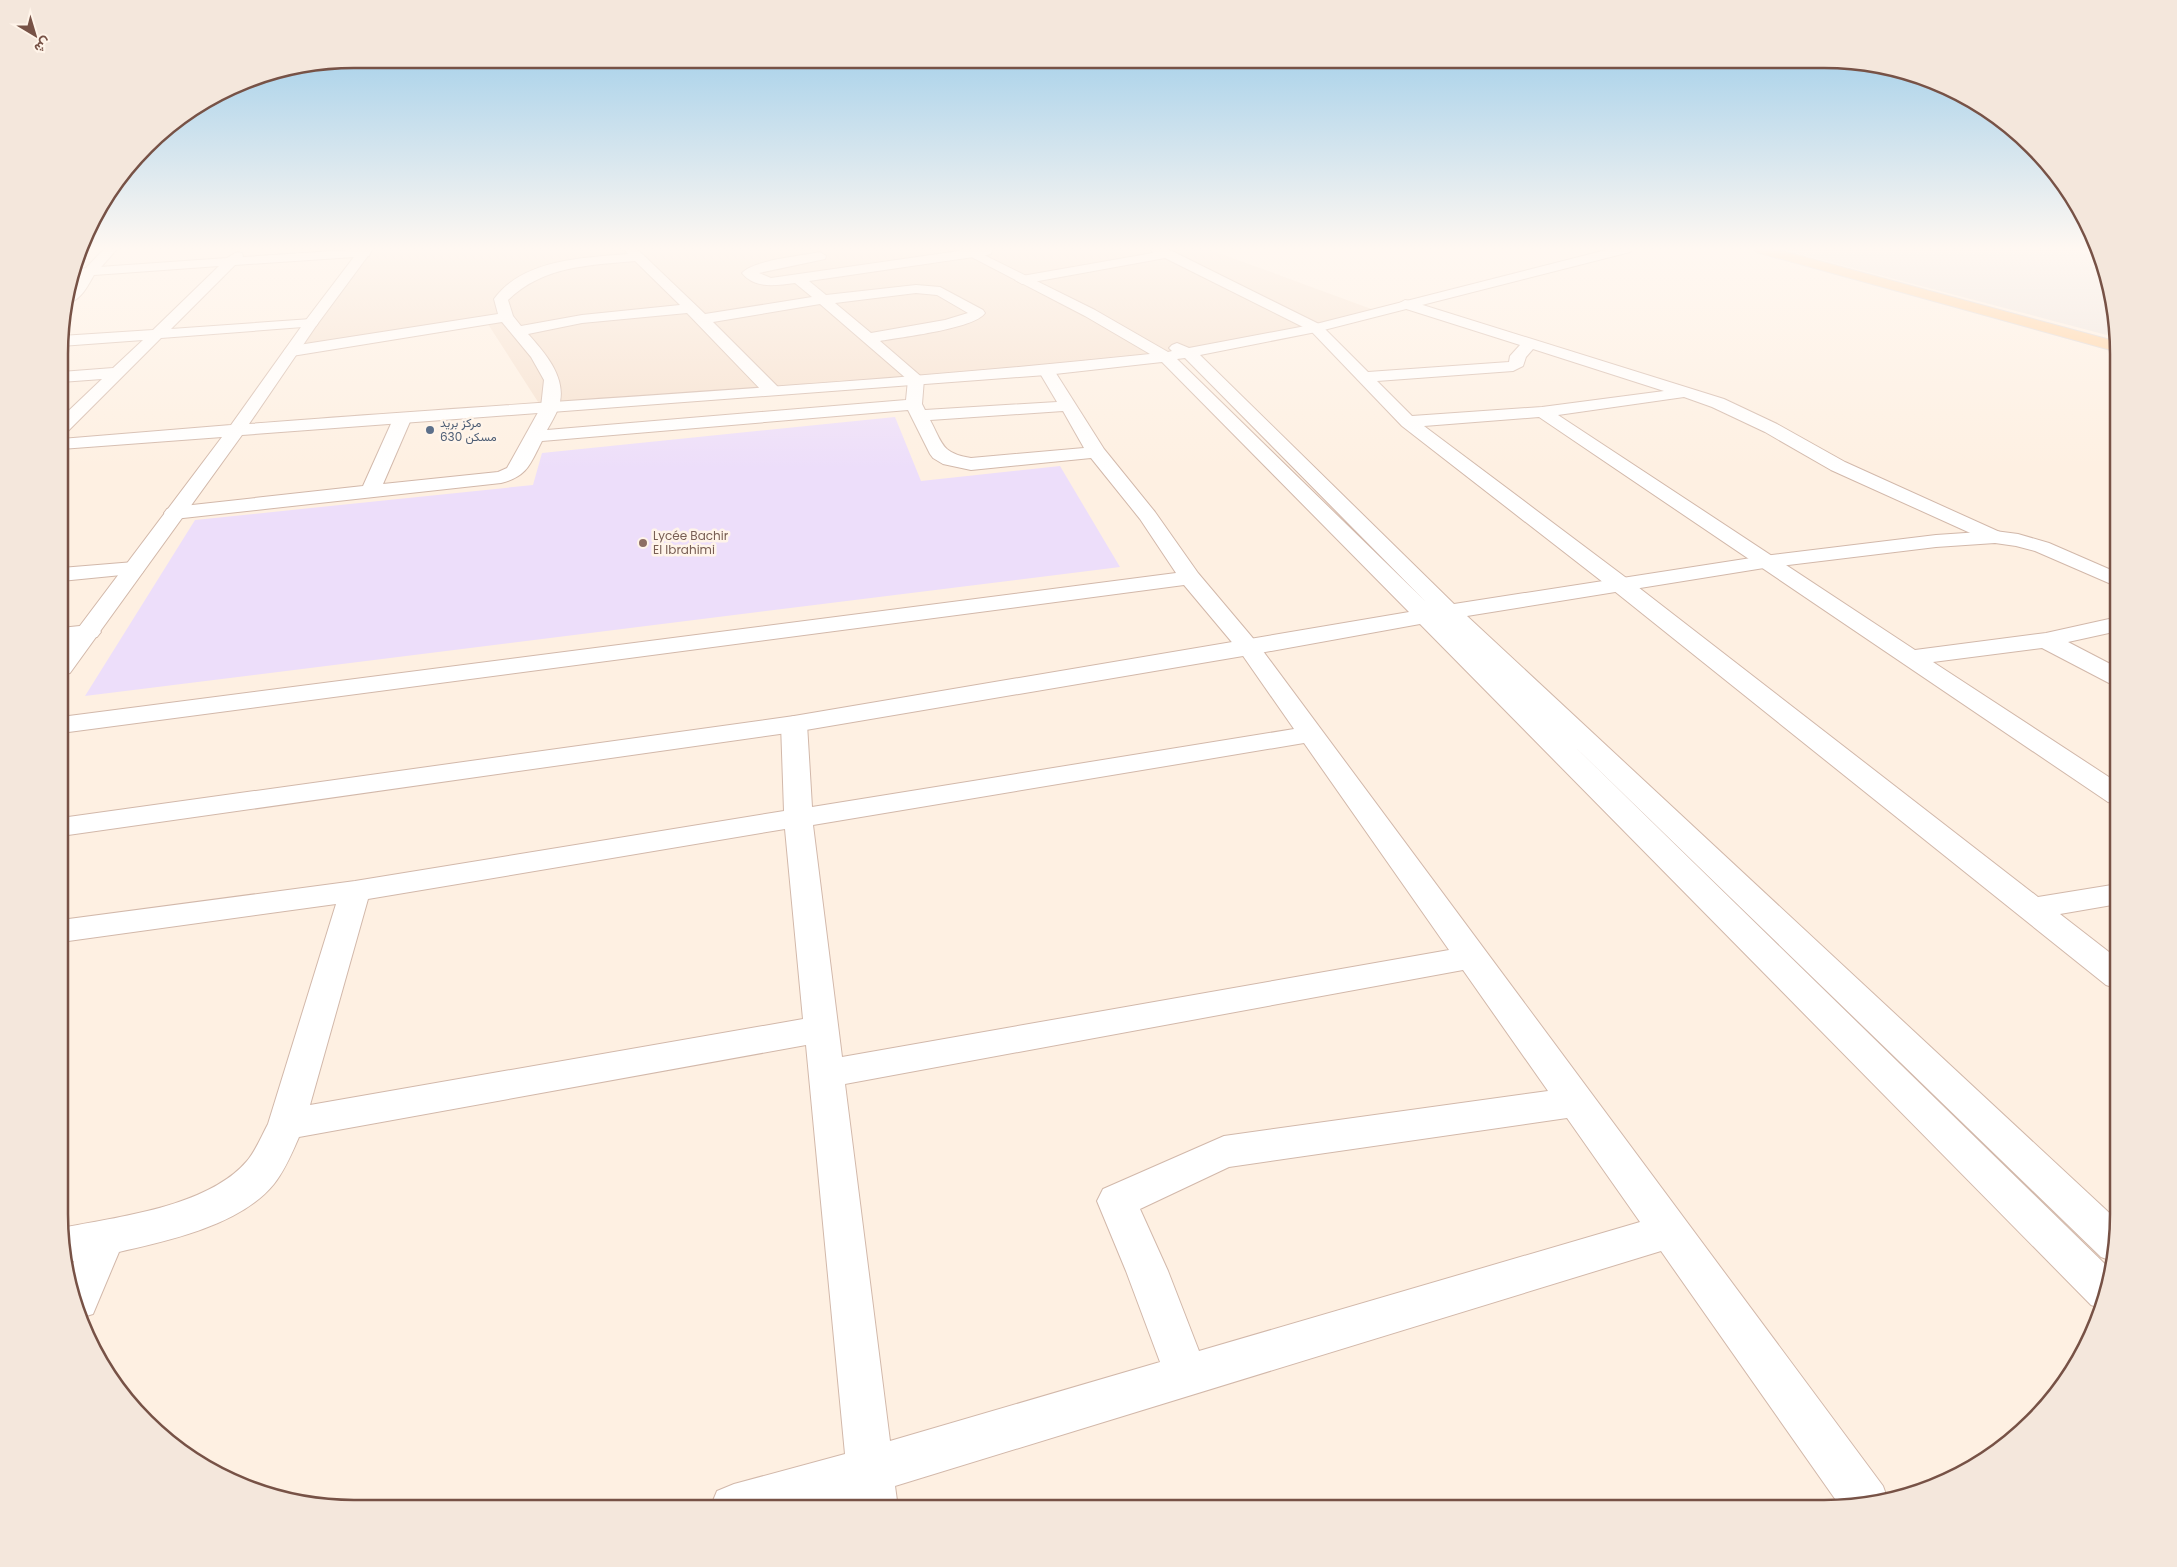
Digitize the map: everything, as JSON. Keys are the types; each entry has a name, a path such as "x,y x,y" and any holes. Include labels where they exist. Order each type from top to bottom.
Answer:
{"main road":[{"path":"2030,322 2109,344"},
{"path":"2033,322 2109,344"}],"street":[{"path":"67,422 169,322"},
{"path":"292,351 469,322"},
{"path":"174,513 501,477 514,472 520,465 550,407 552,380 538,355 511,322"},
{"path":"518,331 565,322"},
{"path":"705,322 772,392"},
{"path":"850,322 916,379 917,410 939,454 971,464 1096,452"},
{"path":"870,338 956,322"},
{"path":"1109,322 1178,356 1437,614 2100,1286"},
{"path":"1304,322 1316,328 1408,422 1621,585 2110,971"},
{"path":"67,443 237,429 772,392 1046,370 1178,356 1338,322"},
{"path":"1461,322 1737,410 1838,466 1995,537 2042,546 2110,577"},
{"path":"68,341 311,323"},
{"path":"67,660 237,429 311,323"},
{"path":"1365,377 1513,366 1517,363 1518,356 1529,344"},
{"path":"1046,370 1096,452 1148,516 1190,578 1249,648 1862,1497"},
{"path":"67,377 117,374"},
{"path":"1408,422 1542,412 1685,393"},
{"path":"535,436 917,410 1068,406"},
{"path":"1542,412 1764,562 1912,658 2110,791"},
{"path":"370,492 403,417"},
{"path":"67,826 794,724 1249,648 1437,614 1764,562 1936,541 1995,537"},
{"path":"67,574 134,568"},
{"path":"67,724 1190,578"},
{"path":"1437,614 2108,1238"},
{"path":"1912,658 2046,640 2110,626"},
{"path":"67,634 89,632"},
{"path":"2046,640 2110,674"},
{"path":"794,724 798,819 872,1489"},
{"path":"67,930 355,891 1310,734"},
{"path":"69,1244 182,1218 243,1189 258,1174 272,1154 286,1124 355,891"},
{"path":"2031,909 2110,895"},
{"path":"826,1074 1472,956"},
{"path":"286,1124 821,1029"},
{"path":"1186,1376 1147,1272 1117,1201 1224,1152 1577,1102"},
{"path":"792,1500 872,1489 1186,1376 1670,1231"},
{"path":"80,1296 105,1236"}],"shaded area":[{"path":"318,322 479,322 296,352"},
{"path":"487,322 1328,322 1184,353 1025,370 540,405"},
{"path":"2058,322 2108,322 2109,336"},
{"name":"Lycée Bachir El Ibrahimi","path":"895,417 921,481 1060,466 1120,567 85,696 195,520 533,485 542,453"}],"place":[{"name":"مركز بريد 630 مسكن","path":"430,430"},
{"name":"Lycée Bachir El Ibrahimi","path":"643,543"}]}
